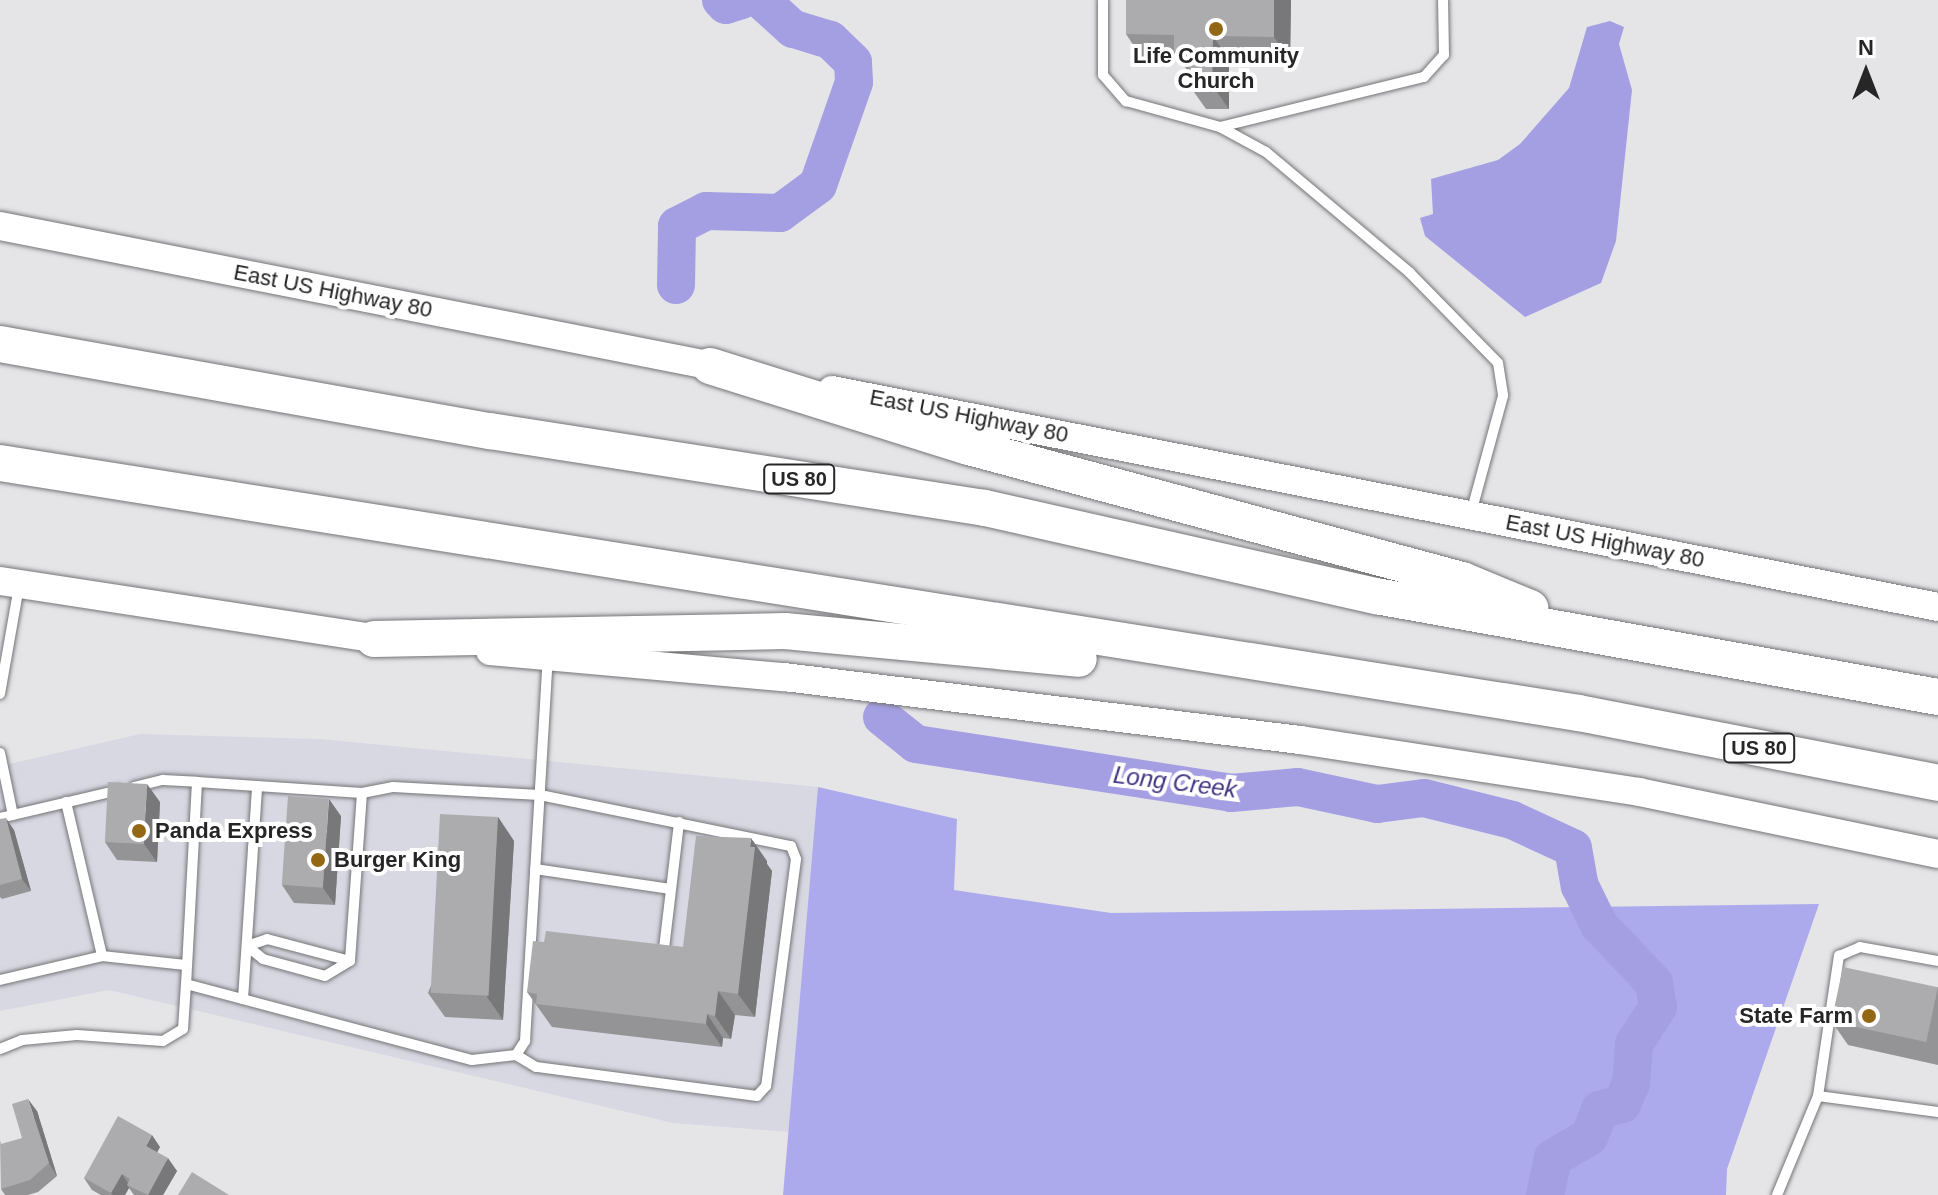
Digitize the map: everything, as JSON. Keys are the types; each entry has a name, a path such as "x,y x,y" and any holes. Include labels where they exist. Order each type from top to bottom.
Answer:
{"highway":[{"name":"US 80","path":"0,344 490,431 985,508 1376,596 1938,697"},
{"path":"710,366 969,447 1462,580 1595,634"},
{"name":"US 80","path":"0,463 1579,713 1938,783"},
{"path":"374,639 785,631 937,643 1579,713"}],"main road":[{"name":"East US Highway 80","path":"0,226 1938,607"},
{"path":"10,583 374,639 784,677 1300,740 1639,792 1938,854"}],"lane":[{"path":"1103,0 1103,75 1126,101 1220,127 1266,152 1409,272 1498,363 1503,396 1470,515"},
{"path":"1220,127 1424,77 1444,55 1443,0"},
{"path":"0,694 10,583"},
{"path":"516,1055 525,1041 548,656"},
{"path":"0,753 13,815"},
{"path":"0,818 163,780 362,793 393,787 540,795 777,840 791,846 796,859 766,1086 757,1096 745,1098 536,1067 516,1055 472,1060 186,984"},
{"path":"0,1049 22,1040 77,1035 163,1041 183,1029 197,782"},
{"path":"243,999 257,786"},
{"path":"350,961 362,793"},
{"path":"66,802 102,956"},
{"path":"648,956 663,958 679,822"},
{"path":"535,869 671,889"},
{"path":"247,946 267,939 350,961"},
{"path":"531,941 545,943"},
{"path":"247,946 263,959 325,976 350,961"},
{"path":"1777,1195 1818,1096 1839,956 1860,947 1938,961"},
{"path":"0,980 102,956 186,965"},
{"path":"1818,1096 1938,1112"}],"shaded area":[{"path":"1610,21 1624,27 1619,44 1632,90 1616,241 1601,283 1525,317 1425,236 1420,218 1433,214 1431,179 1498,160 1520,144 1569,88 1587,27"},
{"path":"140,734 320,739 818,787 790,1132 673,1123 109,990 0,1011 0,766"},
{"path":"818,787 957,819 954,890 1111,913 1819,904 1727,1169 1726,1195 783,1195"}],"building":[{"path":"1126,0 1274,0 1274,37 1213,36 1212,85 1189,85 1190,52 1174,51 1174,35 1126,34"},
{"path":"108,782 147,784 144,844 105,842"},
{"path":"288,796 329,799 323,888 282,885"},
{"path":"440,814 498,817 489,996 431,993"},
{"path":"6,818 22,879 0,885 0,819"},
{"path":"696,836 751,838 750,847 755,847 738,994 718,991 715,1016 707,1014 706,1024 536,1004 537,994 527,992 533,941 544,942 546,931 683,947"},
{"path":"1843,967 1938,987 1926,1042 1831,1022"},
{"path":"28,1099 49,1163 30,1180 1,1189 0,1140 1,1144 22,1138 12,1104"},
{"path":"118,1116 152,1135 146,1146 168,1158 148,1195 127,1185 130,1179 122,1174 111,1193 84,1178"},
{"path":"192,1172 229,1195 178,1195"}],"waterway":[{"name":"Long Creek","path":"721,0 726,5 741,0"},
{"name":"Long Creek","path":"676,285 677,226 706,211 780,213 818,185 854,82 853,62 830,40 793,29 761,0"},
{"name":"Long Creek","path":"882,717 916,744 1231,793 1298,787 1377,804 1424,798 1512,820 1573,848 1580,886 1599,925 1654,983 1658,1007 1634,1044 1631,1083 1622,1104 1600,1110 1589,1137 1553,1158 1545,1195"}],"place":[{"name":"Life Community Church","path":"1216,29"},
{"name":"Panda Express","path":"139,831"},
{"name":"Burger King","path":"318,860"},
{"name":"State Farm","path":"1869,1016"}]}
